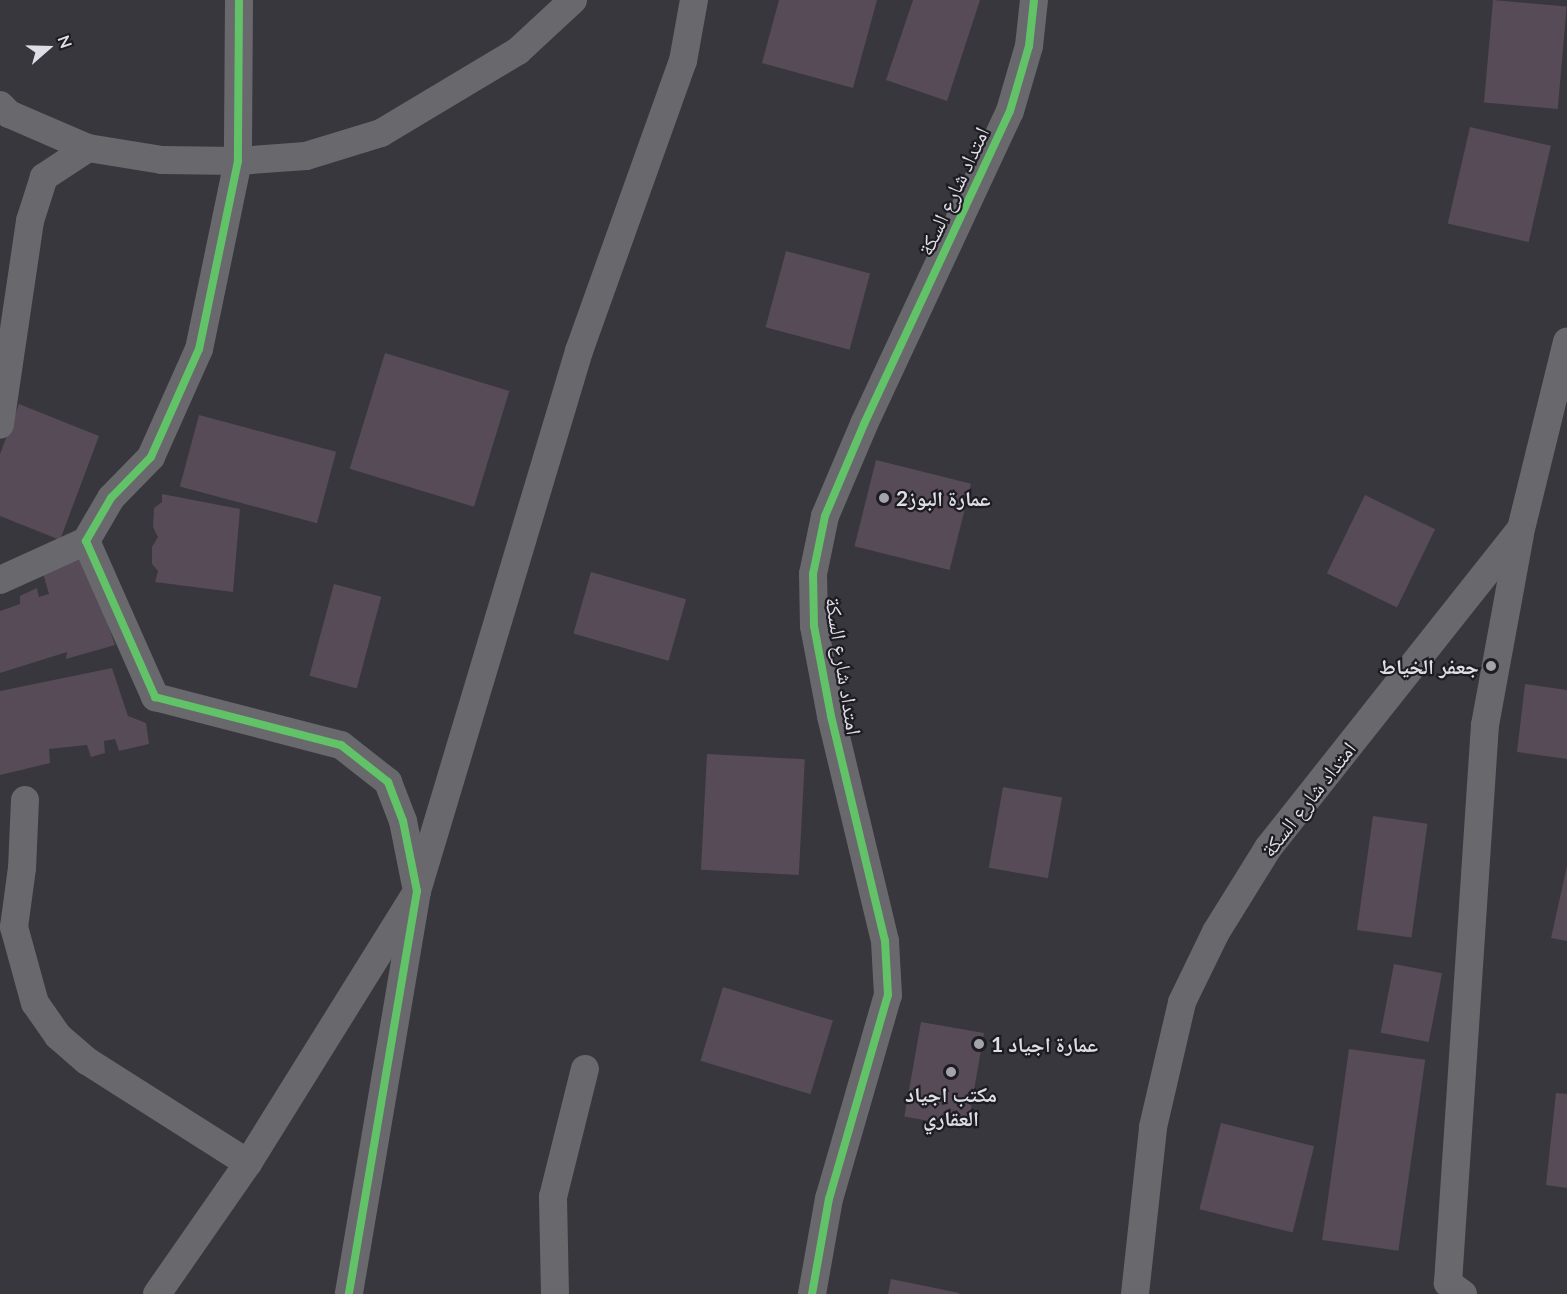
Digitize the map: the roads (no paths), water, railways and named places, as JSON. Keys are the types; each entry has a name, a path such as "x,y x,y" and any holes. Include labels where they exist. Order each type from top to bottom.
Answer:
{"street":[{"path":"0,580 86,541 111,498 151,457 199,349 238,161 239,0"},
{"path":"0,105 9,114 88,148 162,160 238,161 306,156 381,133 518,51 573,0"},
{"path":"349,1294 417,891 579,351 683,61 694,0"},
{"name":"امتداد شارع السكة","path":"812,1294 830,1198 888,995 885,941 831,716 814,626 813,574 825,516 860,435 1010,111 1029,46 1034,0"},
{"path":"0,425 30,221 44,177 88,148"},
{"name":"امتداد شارع السكة","path":"1136,1294 1153,1127 1182,1002 1216,932 1268,848 1521,529 1567,342"},
{"path":"1452,1290 1485,725 1521,529"},
{"path":"86,541 155,698 341,745 388,782 403,821 417,891 248,1163 157,1294"},
{"path":"25,800 22,868 14,927 35,1003 58,1036 87,1061 248,1163"},
{"path":"555,1294 553,1197 585,1069"}],"place":[{"name":"عمارة البوز2","path":"884,498"},
{"name":"جعفر الخياط","path":"1491,666"},
{"name":"عمارة اجياد 1","path":"979,1044"},
{"name":"مكتب اجياد العقاري","path":"951,1072"}]}
